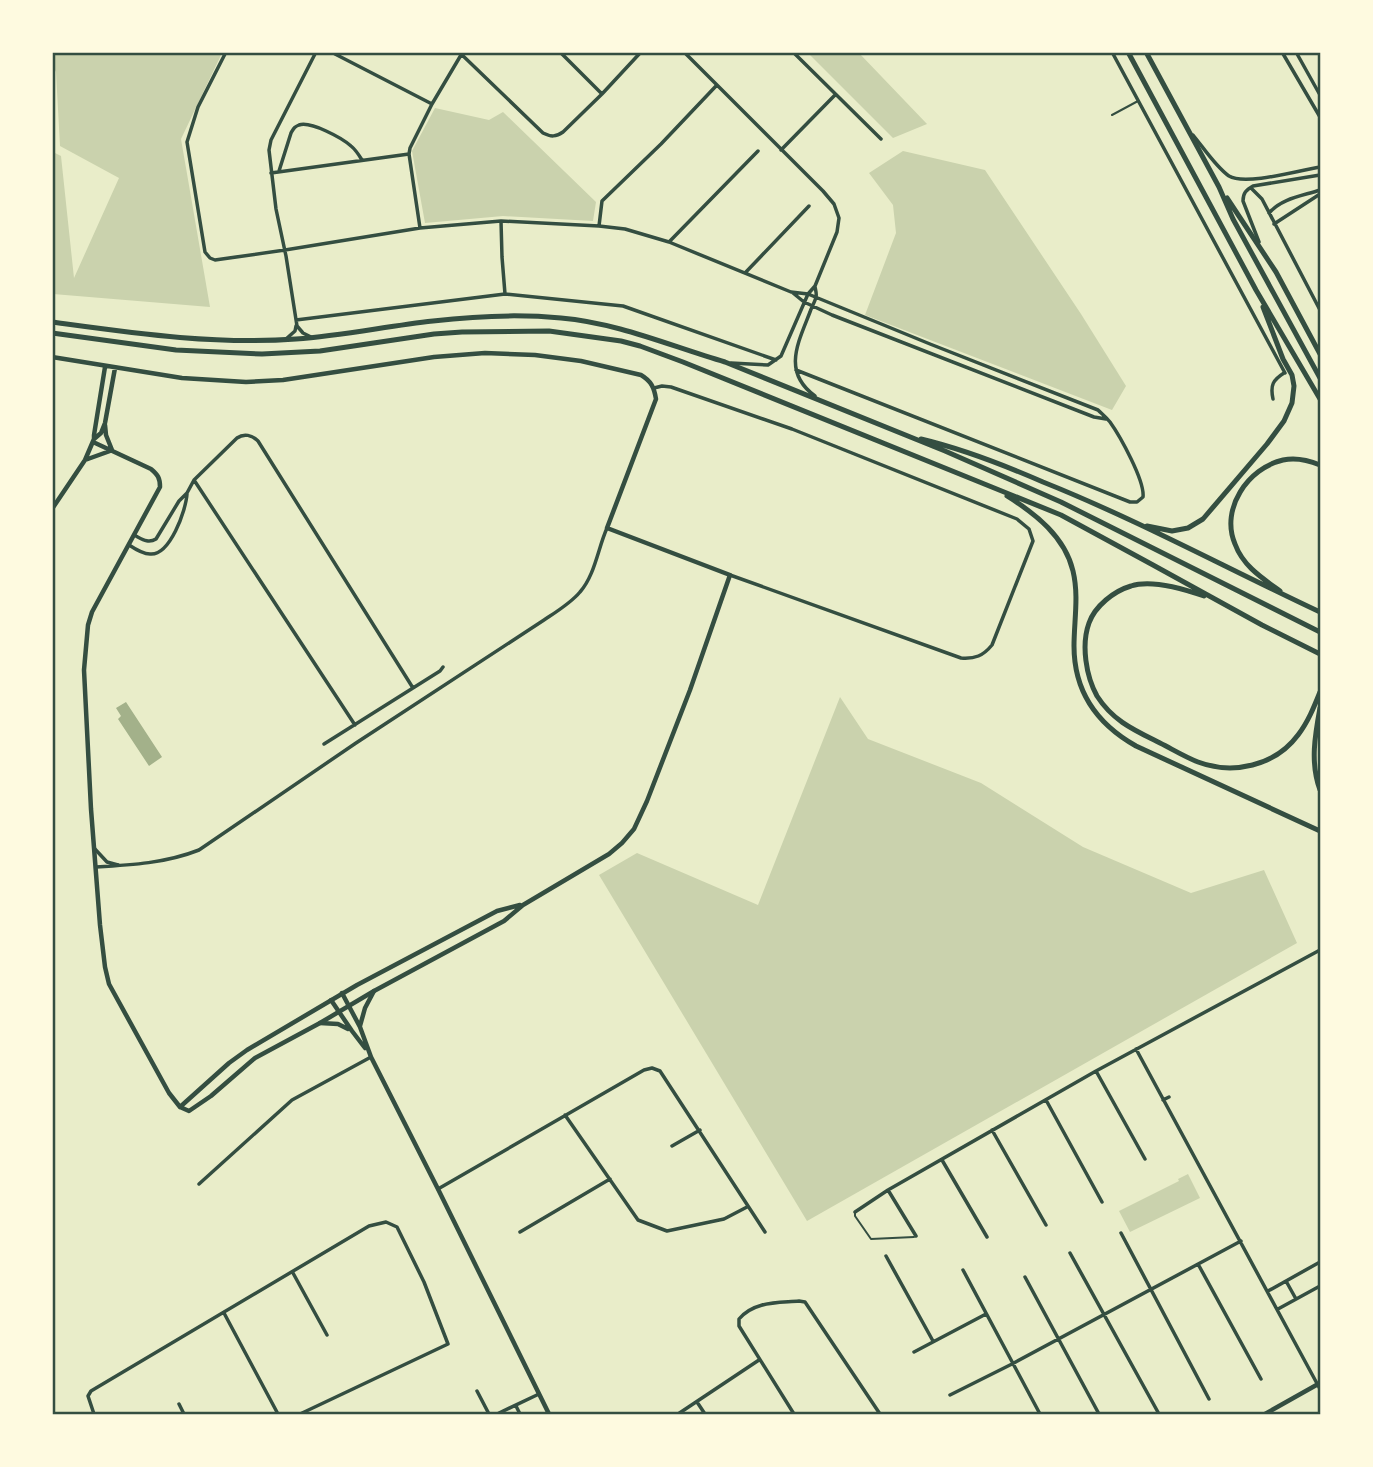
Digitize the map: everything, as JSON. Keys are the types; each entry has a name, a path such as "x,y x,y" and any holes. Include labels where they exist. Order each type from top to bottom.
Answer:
{"highway":[{"path":"1128,52 1256,290 1321,399"},
{"path":"1146,52 1219,187 1233,219 1321,378"},
{"path":"1219,187 1261,248 1321,354"},
{"path":"1134,522 1172,531 1188,528 1203,519 1284,421 1294,386 1256,290"},
{"path":"52,322 171,337 238,342 284,340 455,319 493,317 558,317 614,327 724,362 1061,502 1321,632"},
{"path":"52,333 176,350 261,354 320,351 462,331 549,331 606,338 640,346 1061,515 1262,625 1321,654"},
{"path":"905,436 946,445 1087,499 1321,612"},
{"path":"1290,598 1256,573 1242,557 1232,536 1231,512 1244,488 1263,468 1285,459 1306,460 1321,465"},
{"path":"989,487 1010,498 1046,525 1065,552 1072,569 1075,591 1076,668 1086,697 1109,728 1126,741 1321,831"},
{"path":"1217,600 1184,589 1133,585 1115,593 1099,607 1089,623 1085,644 1087,670 1097,695 1116,719 1198,762 1233,768 1269,759 1282,751 1299,734 1321,692"},
{"path":"1321,708 1314,755 1317,782 1321,790"}],"street":[{"path":"226,52 198,107 187,142 205,252 210,258 215,260 420,228 500,221 625,229 668,242 792,292 816,297 1098,410 1108,419 1141,480 1144,494 1138,502 1130,502 796,370"},
{"path":"284,340 295,331 296,320 269,150 271,140 316,52"},
{"path":"560,52 602,94"},
{"path":"420,228 410,154 412,142 460,54 544,134 557,136 602,94 641,52"},
{"path":"684,52 834,204 839,218 837,232 815,286 804,302 785,350 768,365 724,362"},
{"path":"793,52 881,139"},
{"path":"1112,52 1287,372 1273,381 1273,399"},
{"path":"1282,52 1321,117"},
{"path":"1296,52 1321,95"},
{"path":"335,54 432,104"},
{"path":"599,226 602,201 717,85"},
{"path":"781,150 835,95"},
{"path":"279,172 291,133 300,125 308,124 344,141 362,160"},
{"path":"1188,129 1223,170 1238,180 1253,180 1321,167"},
{"path":"668,242 758,151"},
{"path":"271,173 410,154"},
{"path":"1261,248 1243,201 1245,191 1321,175"},
{"path":"1251,188 1262,199 1321,310"},
{"path":"1269,213 1284,201 1321,192"},
{"path":"1273,223 1321,192"},
{"path":"745,273 809,206"},
{"path":"500,221 505,294"},
{"path":"815,286 816,297 794,353 796,370 802,384 822,402"},
{"path":"792,292 812,306 926,352 1094,417 1108,419"},
{"path":"296,320 505,294 623,306 776,360"},
{"path":"296,326 311,337"},
{"path":"926,352 930,344"},
{"path":"52,357 182,378 246,382 283,380 434,357 485,353 535,355 581,361 640,375 649,380 656,399 596,560 581,591 551,615 199,850 157,862 96,867"},
{"path":"94,441 105,366"},
{"path":"52,509 101,433 115,368"},
{"path":"1032,394 1035,385"},
{"path":"607,528 730,575 970,659 979,657 992,645 1033,541 1029,528 1022,522 945,490 792,429 671,387 654,388"},
{"path":"105,423 112,450"},
{"path":"134,535 146,541 156,539 194,480 237,438 243,435 251,436 258,441 413,688"},
{"path":"94,441 151,469 158,475 160,482 160,487 92,612 88,625 84,670 102,945 109,984 169,1093 180,1107 189,1111 255,1058 504,921 523,905 609,854 634,829 647,801 684,707 730,575"},
{"path":"85,460 112,450"},
{"path":"194,480 355,725"},
{"path":"129,545 151,555 167,546 179,524 187,493"},
{"path":"324,744 443,667"},
{"path":"94,848 107,862 120,866"},
{"path":"180,1107 229,1063 342,993 497,911 523,905"},
{"path":"855,1212 888,1190 1096,1071 1321,950"},
{"path":"1286,969 1289,975"},
{"path":"360,1027 365,1008 374,991"},
{"path":"342,993 360,1027 367,1050 549,1415"},
{"path":"331,1000 367,1050"},
{"path":"320,1023 338,1024 352,1031"},
{"path":"1136,1049 1320,1386 1265,1415"},
{"path":"199,1184 292,1100 371,1058"},
{"path":"438,1189 644,1070 652,1068 660,1071 765,1232"},
{"path":"1096,1071 1145,1159"},
{"path":"1163,1100 1170,1097"},
{"path":"1046,1100 1102,1202"},
{"path":"565,1115 638,1220 667,1231 724,1219 747,1206"},
{"path":"672,1146 700,1130"},
{"path":"992,1130 1046,1225"},
{"path":"942,1160 987,1237"},
{"path":"520,1232 610,1179"},
{"path":"888,1190 916,1236"},
{"path":"94,1415 88,1396 91,1391 369,1226 386,1222 397,1227 424,1282 448,1344 300,1415"},
{"path":"1121,1233 1209,1399"},
{"path":"950,1395 1241,1241"},
{"path":"1070,1253 1158,1414"},
{"path":"887,1256 933,1341"},
{"path":"1268,1291 1321,1262"},
{"path":"1198,1264 1261,1379"},
{"path":"963,1270 1039,1414"},
{"path":"293,1273 327,1335"},
{"path":"1025,1278 1099,1415"},
{"path":"1286,1281 1296,1299"},
{"path":"1278,1309 1321,1286"},
{"path":"794,1415 739,1326 739,1319 744,1312 757,1306 805,1302 880,1415"},
{"path":"225,1312 278,1415"},
{"path":"914,1352 987,1314"},
{"path":"678,1415 759,1360"},
{"path":"477,1391 489,1415"},
{"path":"497,1415 539,1394"},
{"path":"697,1402 705,1415"},
{"path":"179,1404 184,1415"},
{"path":"516,1406 520,1415"}],"lane":[{"path":"1112,115 1139,101"},
{"path":"855,1212 871,1239 916,1236"}],"shaded area":[{"path":"53,52 222,53 181,139 210,307 53,294 53,152 61,156 74,278 119,178 60,146"},
{"path":"808,53 859,53 927,124 893,138"},
{"path":"435,108 489,120 503,112 596,202 593,221 503,216 425,223 412,151"},
{"path":"903,151 985,170 1126,386 1112,410 865,315 896,233 893,205 869,173"},
{"path":"840,697 868,739 981,783 1083,847 1191,893 1264,870 1297,943 807,1221 599,875 637,853 758,905"},
{"path":"126,702 162,757 149,766 118,719 121,716 116,708"},
{"path":"1188,1174 1200,1198 1130,1232 1119,1211"}]}
